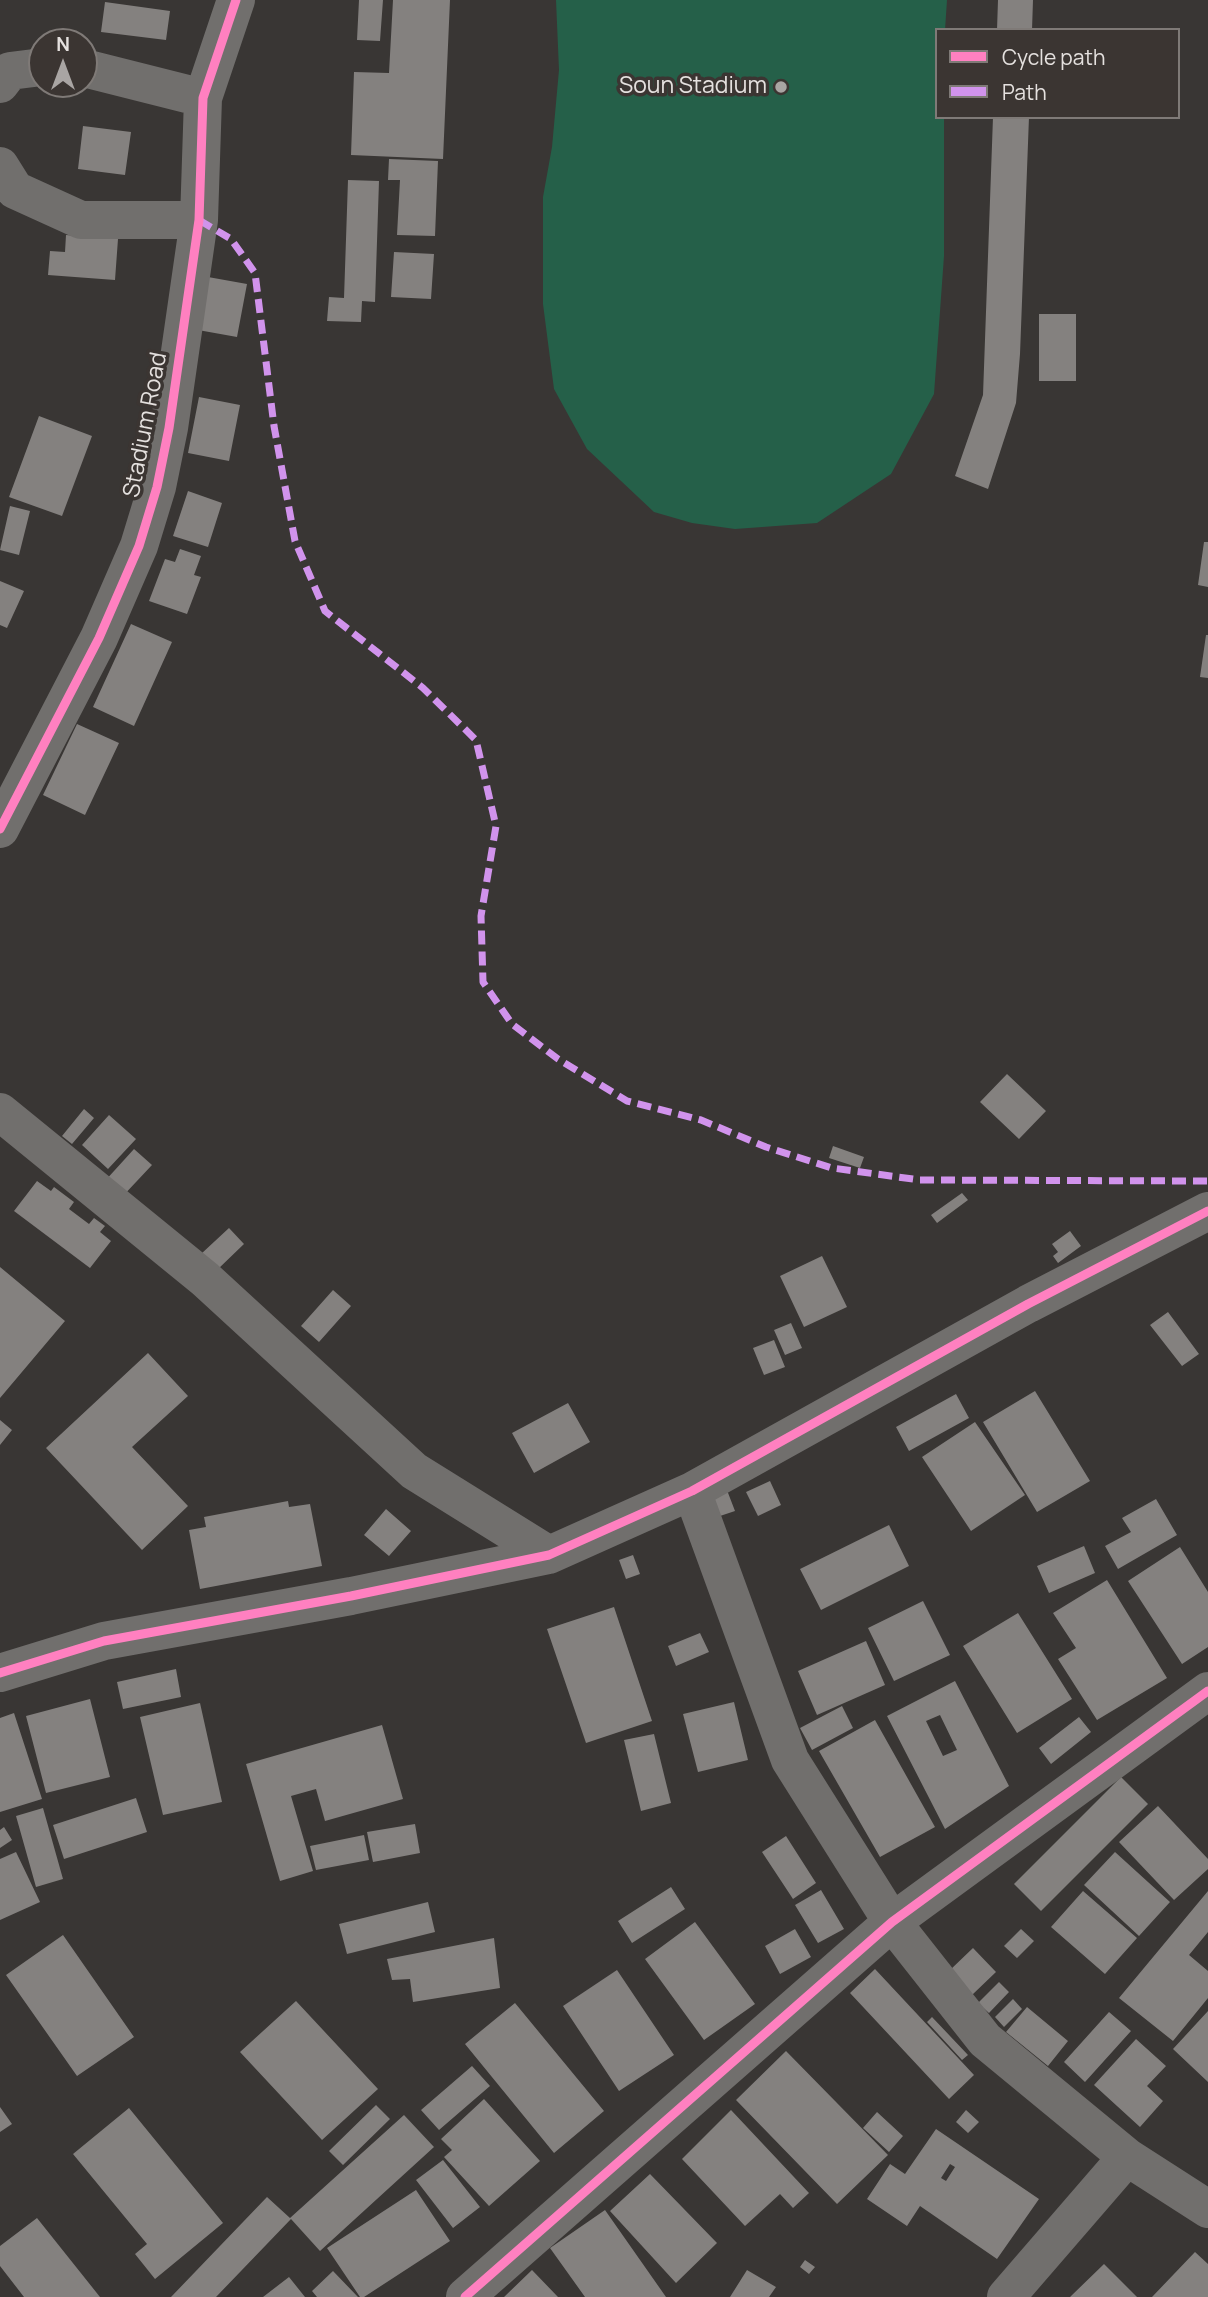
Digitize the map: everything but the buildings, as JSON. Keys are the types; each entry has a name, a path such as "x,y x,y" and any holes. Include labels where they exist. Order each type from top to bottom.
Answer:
{"street":[{"name":"Stadium Road","path":"0,829 99,638 139,546 157,487 169,428 199,220 203,98 236,0"},
{"path":"0,84 10,71 28,69"},
{"path":"98,72 203,98"},
{"path":"0,166 15,190 81,220 199,220"},
{"path":"0,1112 205,1279 414,1471 549,1555"},
{"path":"0,1673 104,1641 351,1596 549,1555 692,1491 1028,1304 1208,1210"},
{"path":"692,1491 790,1760 892,1922 985,2040 1127,2157 1208,2209"},
{"path":"465,2297 892,1922 1208,1691"},
{"path":"1006,2297 1127,2157"}],"green space":[{"path":"556,0 947,0 945,28 935,28 935,119 944,119 944,256 934,394 891,474 817,523 735,529 692,523 654,512 587,449 554,389 543,304 543,197 552,147 559,70"}],"marked path":[{"path":"199,220 231,239 255,273 274,426 295,541 325,611 423,688 476,740 496,826 481,916 483,982 512,1024 558,1059 627,1101 701,1120 766,1147 832,1168 920,1180 1208,1181"}],"cycle path":[{"path":"0,829 99,638 139,546 157,487 169,428 199,220 203,98 236,0"},
{"path":"0,1673 104,1641 351,1596 549,1555 692,1491 1028,1304 1208,1211"},
{"path":"465,2297 892,1922 1208,1691"}],"place":[{"name":"Soun Stadium","path":"781,87"}]}
